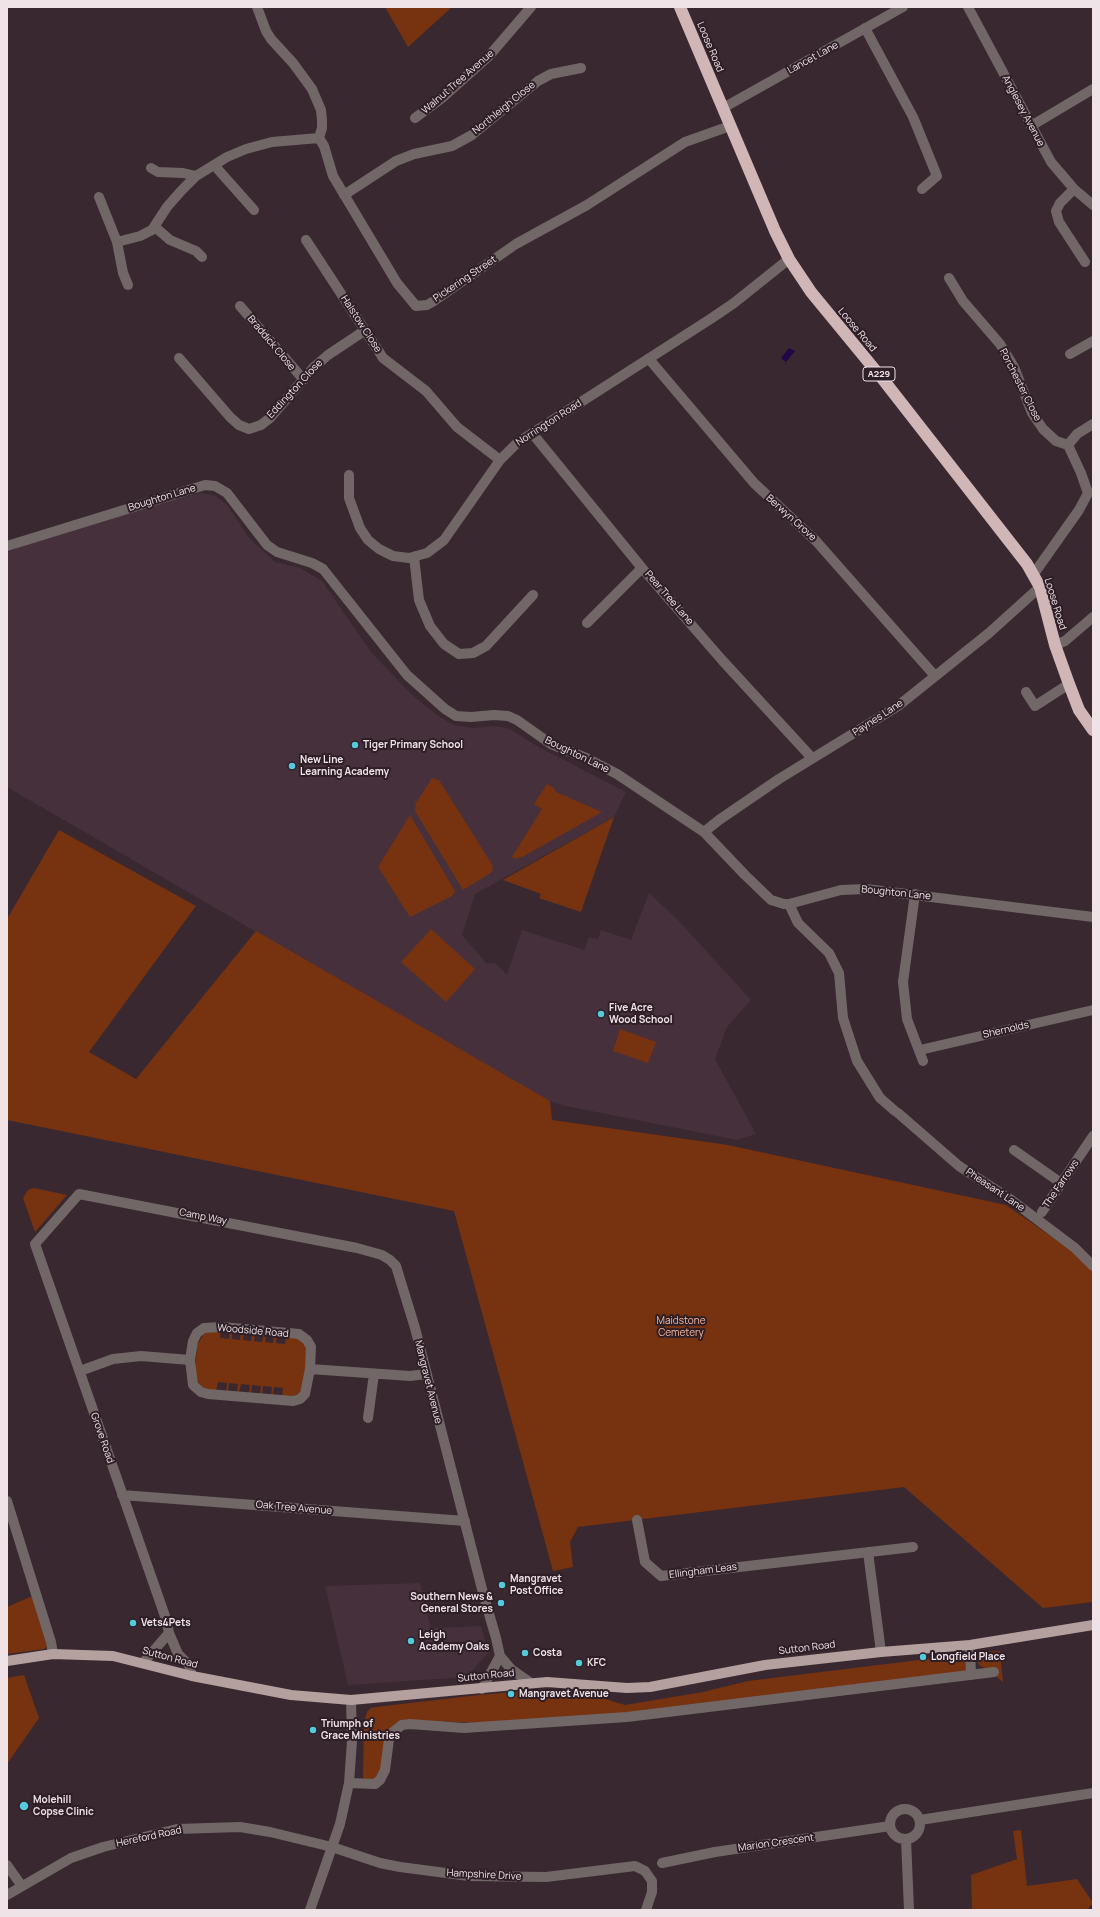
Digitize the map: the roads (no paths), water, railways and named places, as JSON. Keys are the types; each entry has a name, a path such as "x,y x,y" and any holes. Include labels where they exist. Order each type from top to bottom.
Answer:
{"highway":[{"name":"Loose Road","path":"680,7 775,231 789,259 811,292 909,411 1012,543 1033,575 1040,587 1055,645 1079,710 1093,730"}],"main road":[{"name":"Sutton Road","path":"7,1661 54,1654 113,1656 143,1662 192,1676 291,1695 351,1700 547,1682 627,1688 650,1687 765,1665 880,1652 970,1645 1093,1625"}],"street":[{"path":"117,242 140,236 155,227 167,207 196,176 227,157 259,145 319,138 322,128 321,110 312,89 293,63 271,39 266,31 257,7"},
{"name":"Walnut Tree Avenue","path":"415,118 442,98 489,56 531,7"},
{"name":"Lancet Lane","path":"723,108 903,7"},
{"name":"Anglesey Avenue","path":"968,7 1051,162 1074,189 1093,205"},
{"path":"865,28 913,117 937,176 922,189"},
{"name":"Northleigh Close","path":"344,195 404,158 445,148 466,139 538,81 551,74 580,68"},
{"path":"1031,126 1093,88"},
{"name":"Pickering Street","path":"319,138 324,146 333,176 397,283 413,303 422,306 440,298 516,244 588,205 685,142 730,126"},
{"path":"214,166 254,210"},
{"path":"151,168 158,172 184,172 196,176"},
{"path":"1074,189 1060,202 1056,211 1059,222 1085,262"},
{"path":"99,198 117,242 123,272 128,285"},
{"path":"155,227 170,240 196,251 202,257"},
{"name":"Halstow Close","path":"306,240 383,358 426,391 457,427 500,460"},
{"name":"Norrington Road","path":"349,475 349,498 360,528 368,540 379,549 393,556 414,557 432,550 444,540 510,448 734,303 789,259"},
{"name":"Porchester Close","path":"949,278 962,301 1000,344 1014,367 1032,413 1043,429 1056,441 1068,445"},
{"name":"Braddick Close","path":"240,306 303,379"},
{"name":"Eddington Close","path":"180,358 230,418 239,425 249,429 261,425 270,418 303,379 328,355 364,331"},
{"path":"1070,354 1093,341"},
{"name":"Berwyn Grove","path":"648,359 754,483 826,551 935,676"},
{"path":"1033,575 1079,510 1088,493 1081,473 1068,445 1077,434 1093,424"},
{"name":"Pear Tree Lane","path":"532,433 642,568 812,758"},
{"name":"Boughton Lane","path":"7,546 205,485 215,486 227,493 267,546 277,552 312,563 323,569 407,676 445,709 456,716 471,718 494,714 508,716 517,720 551,744 586,758 628,781 704,832 766,896 778,902 789,904 854,888 915,894 981,904 1093,917"},
{"path":"414,557 419,600 430,626 444,644 459,654 473,653 486,646 533,595"},
{"path":"587,623 642,568"},
{"name":"Paynes Lane","path":"704,832 747,800 812,758 898,706 989,633 1040,587"},
{"path":"1055,645 1065,641 1093,617"},
{"path":"1026,692 1035,706 1069,684"},
{"path":"915,894 903,982 907,1019 913,1039 920,1050 923,1061"},
{"name":"Pheasant Lane","path":"789,904 798,924 829,953 839,973 843,1018 858,1061 880,1098 959,1166 1016,1203 1075,1248 1093,1266"},
{"name":"Shernolds","path":"920,1050 1093,1010"},
{"name":"The Farrows","path":"1042,1212 1092,1138"},
{"path":"1014,1150 1061,1183"},
{"name":"Camp Way","path":"35,1244 79,1194 357,1248 382,1255 390,1260"},
{"name":"Grove Road","path":"35,1244 166,1619 169,1633 178,1654 189,1665 192,1676"},
{"name":"Mangravet Avenue","path":"390,1260 400,1273 500,1656"},
{"name":"Woodside Road","path":"222,1327 299,1334 308,1340 311,1347 310,1369 305,1394 300,1399 293,1401 208,1394 201,1392 193,1385 190,1360 193,1341 197,1333 204,1328 222,1327"},
{"path":"80,1371 113,1360 141,1356 190,1360"},
{"path":"310,1369 410,1376 426,1374"},
{"path":"368,1418 374,1374"},
{"name":"Oak Tree Avenue","path":"122,1495 465,1521"},
{"path":"7,1501 52,1642 54,1654"},
{"name":"Ellingham Leas","path":"637,1520 645,1562 662,1576 868,1552"},
{"path":"880,1652 868,1552 913,1547"},
{"path":"143,1662 162,1643 169,1633"},
{"path":"970,1645 971,1674"},
{"path":"482,1689 500,1656 511,1669 531,1683"},
{"path":"349,1783 375,1784 380,1780 385,1770 389,1739 398,1727 410,1724 464,1728 627,1717 994,1672"},
{"path":"310,1910 340,1824 349,1783 352,1741 351,1700"},
{"path":"920,1820 1093,1793"},
{"path":"904,1809 913,1811 920,1820 920,1828 916,1834 906,1839 894,1834 890,1826 894,1814 904,1809"},
{"name":"Marion Crescent","path":"662,1863 715,1852 890,1826"},
{"name":"Hereford Road","path":"7,1895 21,1885 71,1858 130,1840 177,1829 240,1827 270,1832 332,1847"},
{"path":"906,1839 909,1910"},
{"name":"Hampshire Drive","path":"332,1847 387,1864 418,1870 469,1876 546,1877 631,1865 639,1867 649,1875 652,1881 652,1892 646,1910"},
{"path":"7,1865 21,1885"}],"place":[{"name":"Tiger Primary School","path":"355,745"},
{"name":"New Line Learning Academy","path":"292,766"},
{"name":"Five Acre Wood School","path":"601,1014"},
{"name":"Mangravet Post Office","path":"502,1585"},
{"name":"Southern News & General Stores","path":"501,1603"},
{"name":"Vets4Pets","path":"133,1623"},
{"name":"Leigh Academy Oaks","path":"411,1641"},
{"name":"Costa","path":"525,1653"},
{"name":"Longfield Place","path":"923,1657"},
{"name":"KFC","path":"579,1663"},
{"name":"Mangravet Avenue","path":"511,1694"},
{"name":"Triumph of Grace Ministries","path":"313,1730"},
{"name":"Molehill Copse Clinic","path":"24,1806"}],"park label":[{"name":"Maidstone Cemetery","path":"681,1326"}]}
